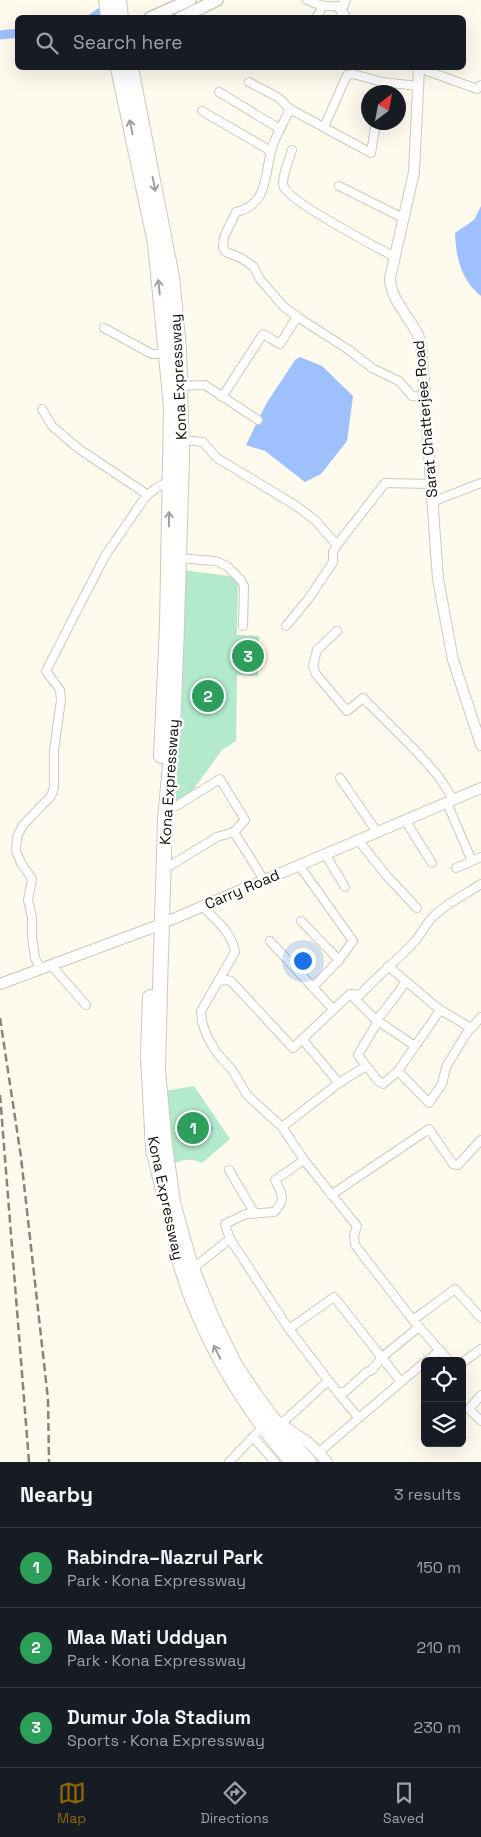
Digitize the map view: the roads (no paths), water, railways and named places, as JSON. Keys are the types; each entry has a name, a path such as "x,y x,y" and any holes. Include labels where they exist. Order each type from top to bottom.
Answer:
{"highway":[{"name":"Kona Expressway","path":"118,70 155,243 171,407 167,626 157,925 148,1056 153,1149 183,1277 217,1354 285,1436 314,1457"},
{"name":"Kona Expressway","path":"131,70 172,277 180,349 182,440 173,729 163,870 157,925 158,1070 164,1146 173,1202 192,1269 212,1318 235,1365 272,1422 292,1462"}],"main road":[{"path":"157,15 190,0"},
{"path":"186,15 217,0"},
{"path":"343,3 341,10 344,15"},
{"name":"Sarat Chatterjee Road","path":"419,70 414,172 390,286 419,334 421,344 438,579 453,660 481,744"},
{"name":"Carry Road","path":"0,984 157,925 481,788"},
{"path":"314,1457 327,1462"}],"street":[{"path":"307,0 330,7 343,3"},
{"path":"318,15 323,6"},
{"path":"424,70 477,90 481,85"},
{"path":"324,127 347,75 353,74 382,82 418,86"},
{"path":"249,82 279,98 290,109 371,153 375,130"},
{"path":"219,92 280,129"},
{"path":"290,109 280,129 260,194 255,204 246,210 236,212 224,237 223,248 226,252 241,258 253,266 260,279 283,306 297,317 349,350 372,368 399,381 412,396 426,398"},
{"path":"202,111 272,152"},
{"path":"292,150 282,182 284,189 301,204 395,258"},
{"path":"339,186 403,218"},
{"path":"222,397 263,334 280,344 297,317"},
{"path":"104,328 152,354 166,354"},
{"path":"180,386 205,385 258,420"},
{"path":"42,409 52,426 79,449 148,495"},
{"path":"182,440 203,442 217,458 295,505 315,520 338,545"},
{"path":"86,1006 35,958 32,917 28,900 32,879 21,863 16,851 17,837 23,825 51,796 54,788 54,750 61,700 60,690 46,671 105,556 148,495 170,480"},
{"path":"286,626 309,598 333,562 333,552 385,483 431,484"},
{"path":"432,502 481,483"},
{"path":"179,558 215,561 227,566 241,580 244,586 242,626"},
{"path":"337,631 317,650 313,666 316,674 347,710 362,698 418,753 438,776 451,801 472,861"},
{"path":"340,778 377,832"},
{"path":"163,870 217,837 234,832 246,820 220,779 178,805 166,810"},
{"path":"406,820 432,862"},
{"path":"234,832 264,880"},
{"path":"358,840 386,875 417,908"},
{"path":"324,854 345,887"},
{"path":"456,868 481,857"},
{"path":"298,865 353,941 339,960 313,987"},
{"path":"218,980 231,981 293,1048 350,994 360,995 424,931 436,913 481,884"},
{"path":"202,906 234,942 235,952 201,1011 202,1022 207,1036 216,1052 232,1070 247,1095 282,1127 304,1160 357,1226 354,1235 355,1245 413,1320 446,1357"},
{"path":"301,921 339,960"},
{"path":"270,941 333,1009"},
{"path":"388,966 439,1009 471,1028"},
{"path":"406,982 377,1020 358,1055 378,1081 383,1084 398,1070 439,1009"},
{"path":"350,994 377,1020 415,1046"},
{"path":"398,1070 429,1103 442,1084 446,1067 466,1034 481,1017"},
{"path":"302,1039 339,1082"},
{"path":"282,1127 339,1082 366,1066"},
{"path":"331,1195 429,1129 453,1164 458,1165 481,1140"},
{"path":"304,1160 275,1180 283,1194 282,1204 274,1212 246,1214 225,1224 230,1239 289,1329 358,1417"},
{"path":"229,1170 255,1214"},
{"path":"192,1269 230,1239"},
{"path":"413,1320 454,1289 481,1318"},
{"path":"289,1329 334,1297 402,1382"},
{"path":"338,1393 346,1391 367,1372 372,1370 382,1357 419,1327"},
{"path":"466,1360 481,1349"},
{"path":"432,1357 440,1350"},
{"path":"314,1457 358,1417 421,1366"},
{"path":"229,1462 253,1437 328,1381"},
{"path":"481,1395 469,1409 481,1421"},
{"path":"253,1437 275,1462"}],"water":[{"path":"481,206 481,296 464,276 458,260 455,233 474,220"},
{"path":"300,357 322,366 353,396 347,441 321,474 305,482 265,451 246,445 266,404 295,360"},
{"path":"203,1115 213,1127 213,1130 195,1146 191,1145 186,1123"}],"waterway":[{"path":"96,15 110,6"},
{"path":"0,35 15,33"}],"railway":[{"path":"0,1018 21,1157 48,1399 49,1462"},
{"path":"0,1095 29,1462"}],"place":[{"name":"Dumur Jola Stadium","path":"248,656"},
{"name":"Maa Mati Uddyan","path":"208,696"},
{"name":"Rabindra–Nazrul Park","path":"193,1128"}]}
